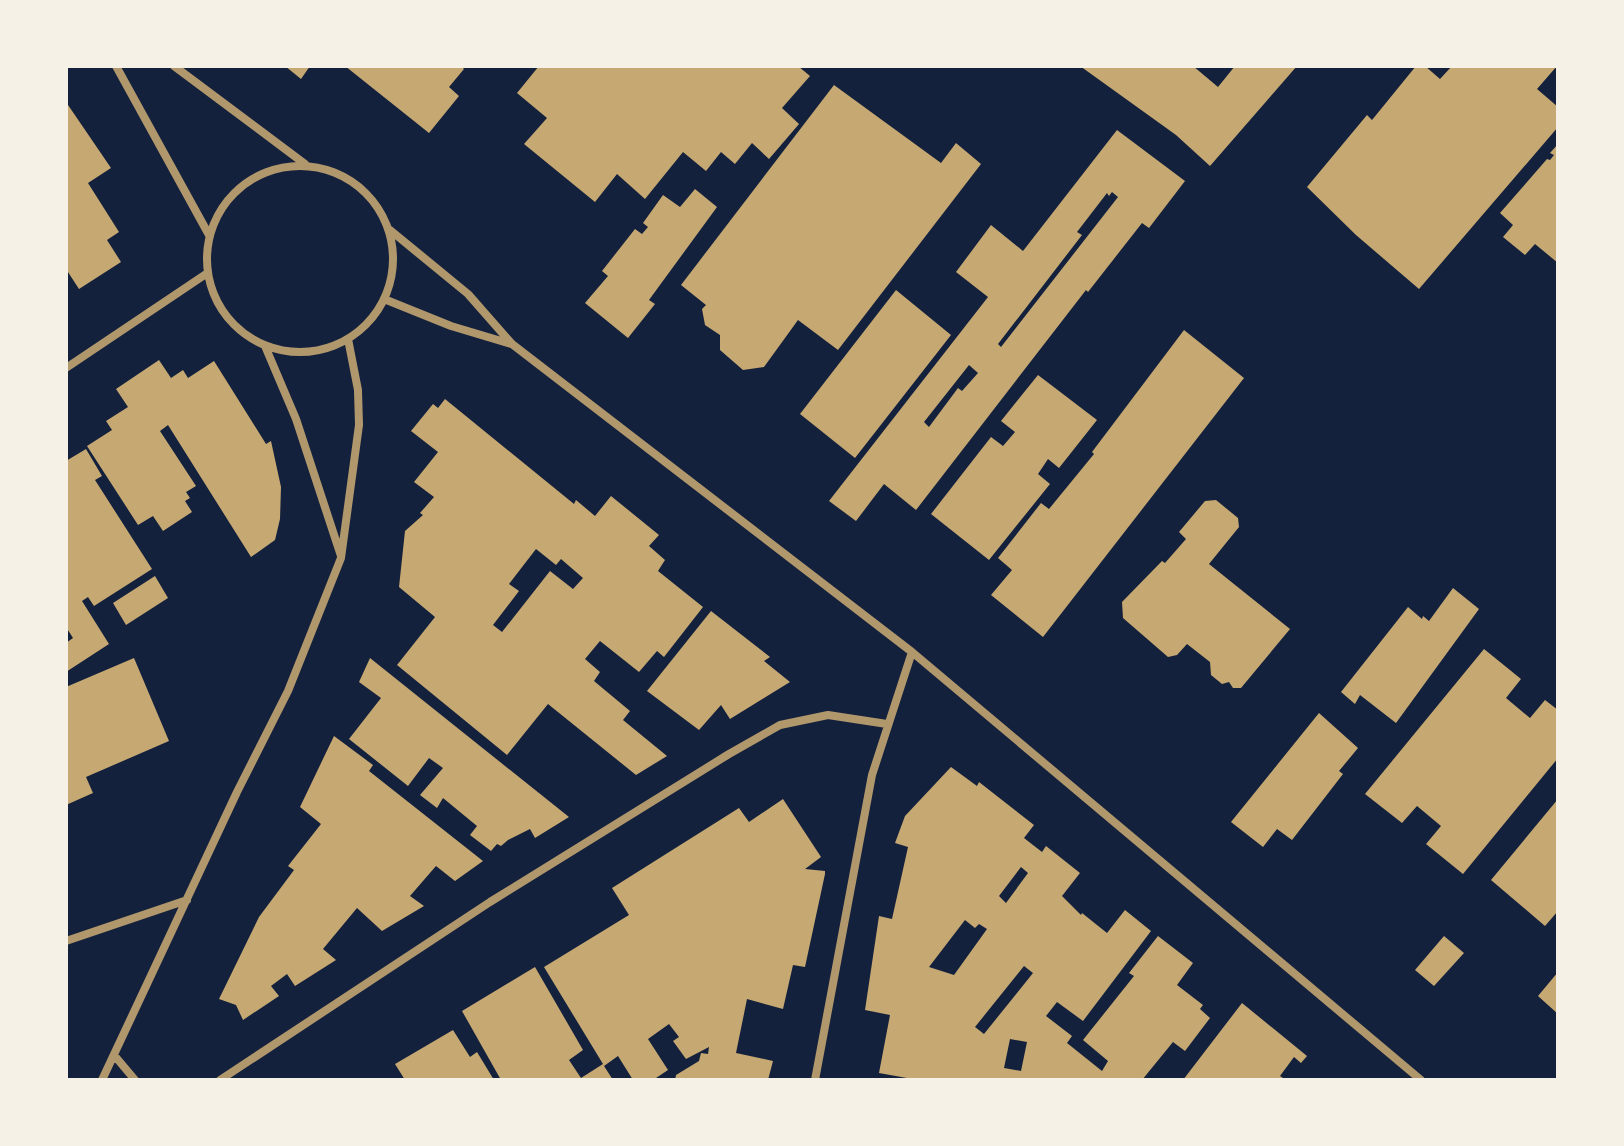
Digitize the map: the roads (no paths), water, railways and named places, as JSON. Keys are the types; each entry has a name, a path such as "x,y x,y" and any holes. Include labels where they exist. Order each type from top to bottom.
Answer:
{"street":[{"path":"116,66 209,235"},
{"path":"174,66 306,165"},
{"path":"306,165 333,170 358,184 377,204 390,230 394,253 392,277 384,299 369,322 348,339 328,348 307,352 285,351 265,346 237,329 217,304 206,274 209,235 222,206 245,182 273,168 306,165"},
{"path":"390,230 468,294 512,344 912,652 1421,1080"},
{"path":"66,368 206,274"},
{"path":"384,299 451,326 512,344"},
{"path":"102,1080 237,792 288,691 341,558 359,425 358,390 348,339"},
{"path":"265,346 296,419 341,558"},
{"path":"815,1080 863,816 887,724 912,652"},
{"path":"220,1080 490,902 780,725 828,715 887,724"},
{"path":"66,941 187,900"},
{"path":"114,1055 135,1080"}]}
